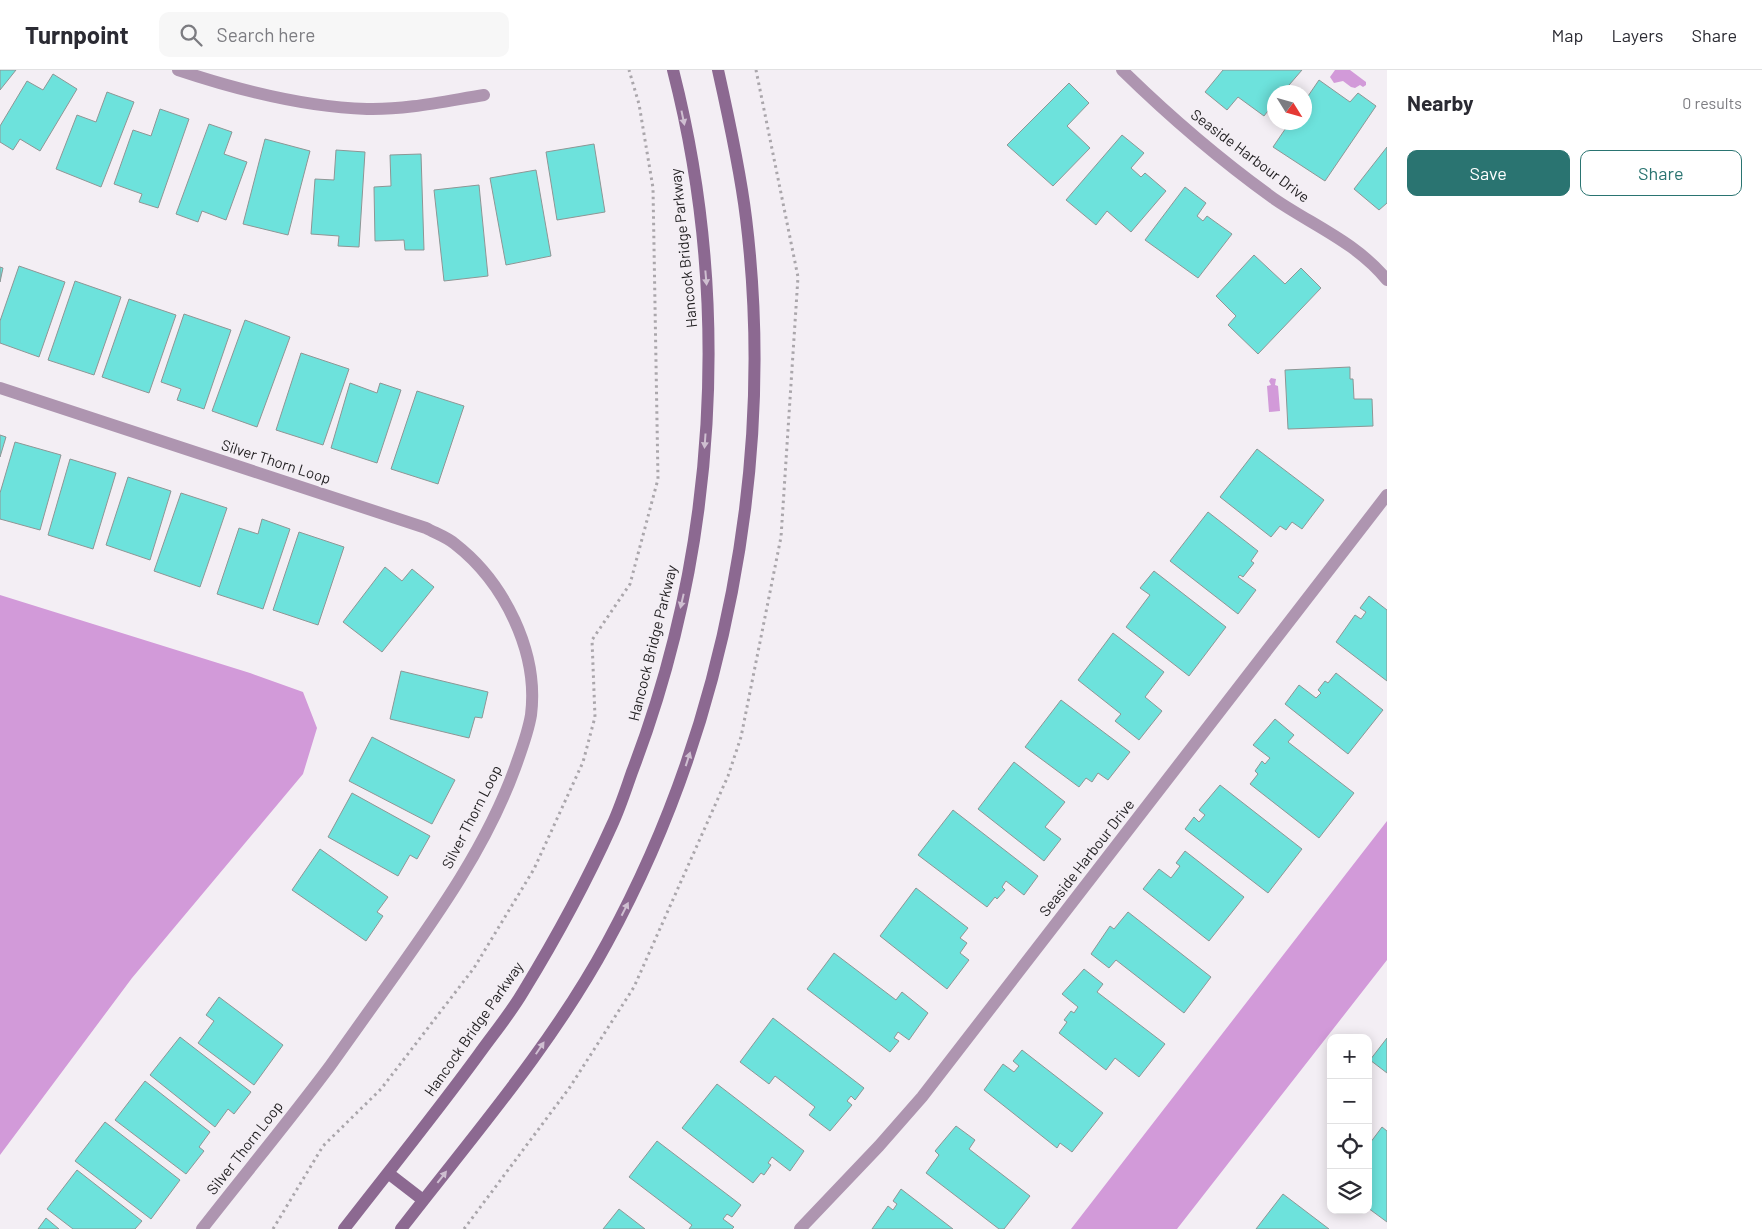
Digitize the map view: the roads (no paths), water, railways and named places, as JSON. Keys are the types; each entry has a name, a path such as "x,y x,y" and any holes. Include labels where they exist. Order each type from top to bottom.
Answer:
{"main road":[{"name":"Hancock Bridge Parkway","path":"344,1229 464,1074 521,996 570,913 613,823 648,730 663,683 686,586 697,517 706,437 708,336 702,236 696,185 673,70"},
{"path":"401,1229 536,1054 585,981 607,943 647,865 662,829 680,784 706,700 729,606 745,510 752,426 754,365 754,316 746,219 730,124 718,70"},
{"path":"388,1173 423,1200"}],"street":[{"path":"178,70 214,82 306,103 367,109 396,108 484,95"},
{"name":"Seaside Harbour Drive","path":"1122,70 1178,123 1218,155 1276,199 1334,234 1359,252 1387,280"},
{"name":"Silver Thorn Loop","path":"0,388 426,528 454,543 478,564 497,589 523,639 529,672 531,715 520,755 506,792 478,846 440,913 330,1066 202,1229"},
{"name":"Seaside Harbour Drive","path":"800,1229 879,1146 922,1097 1387,495"}]}
